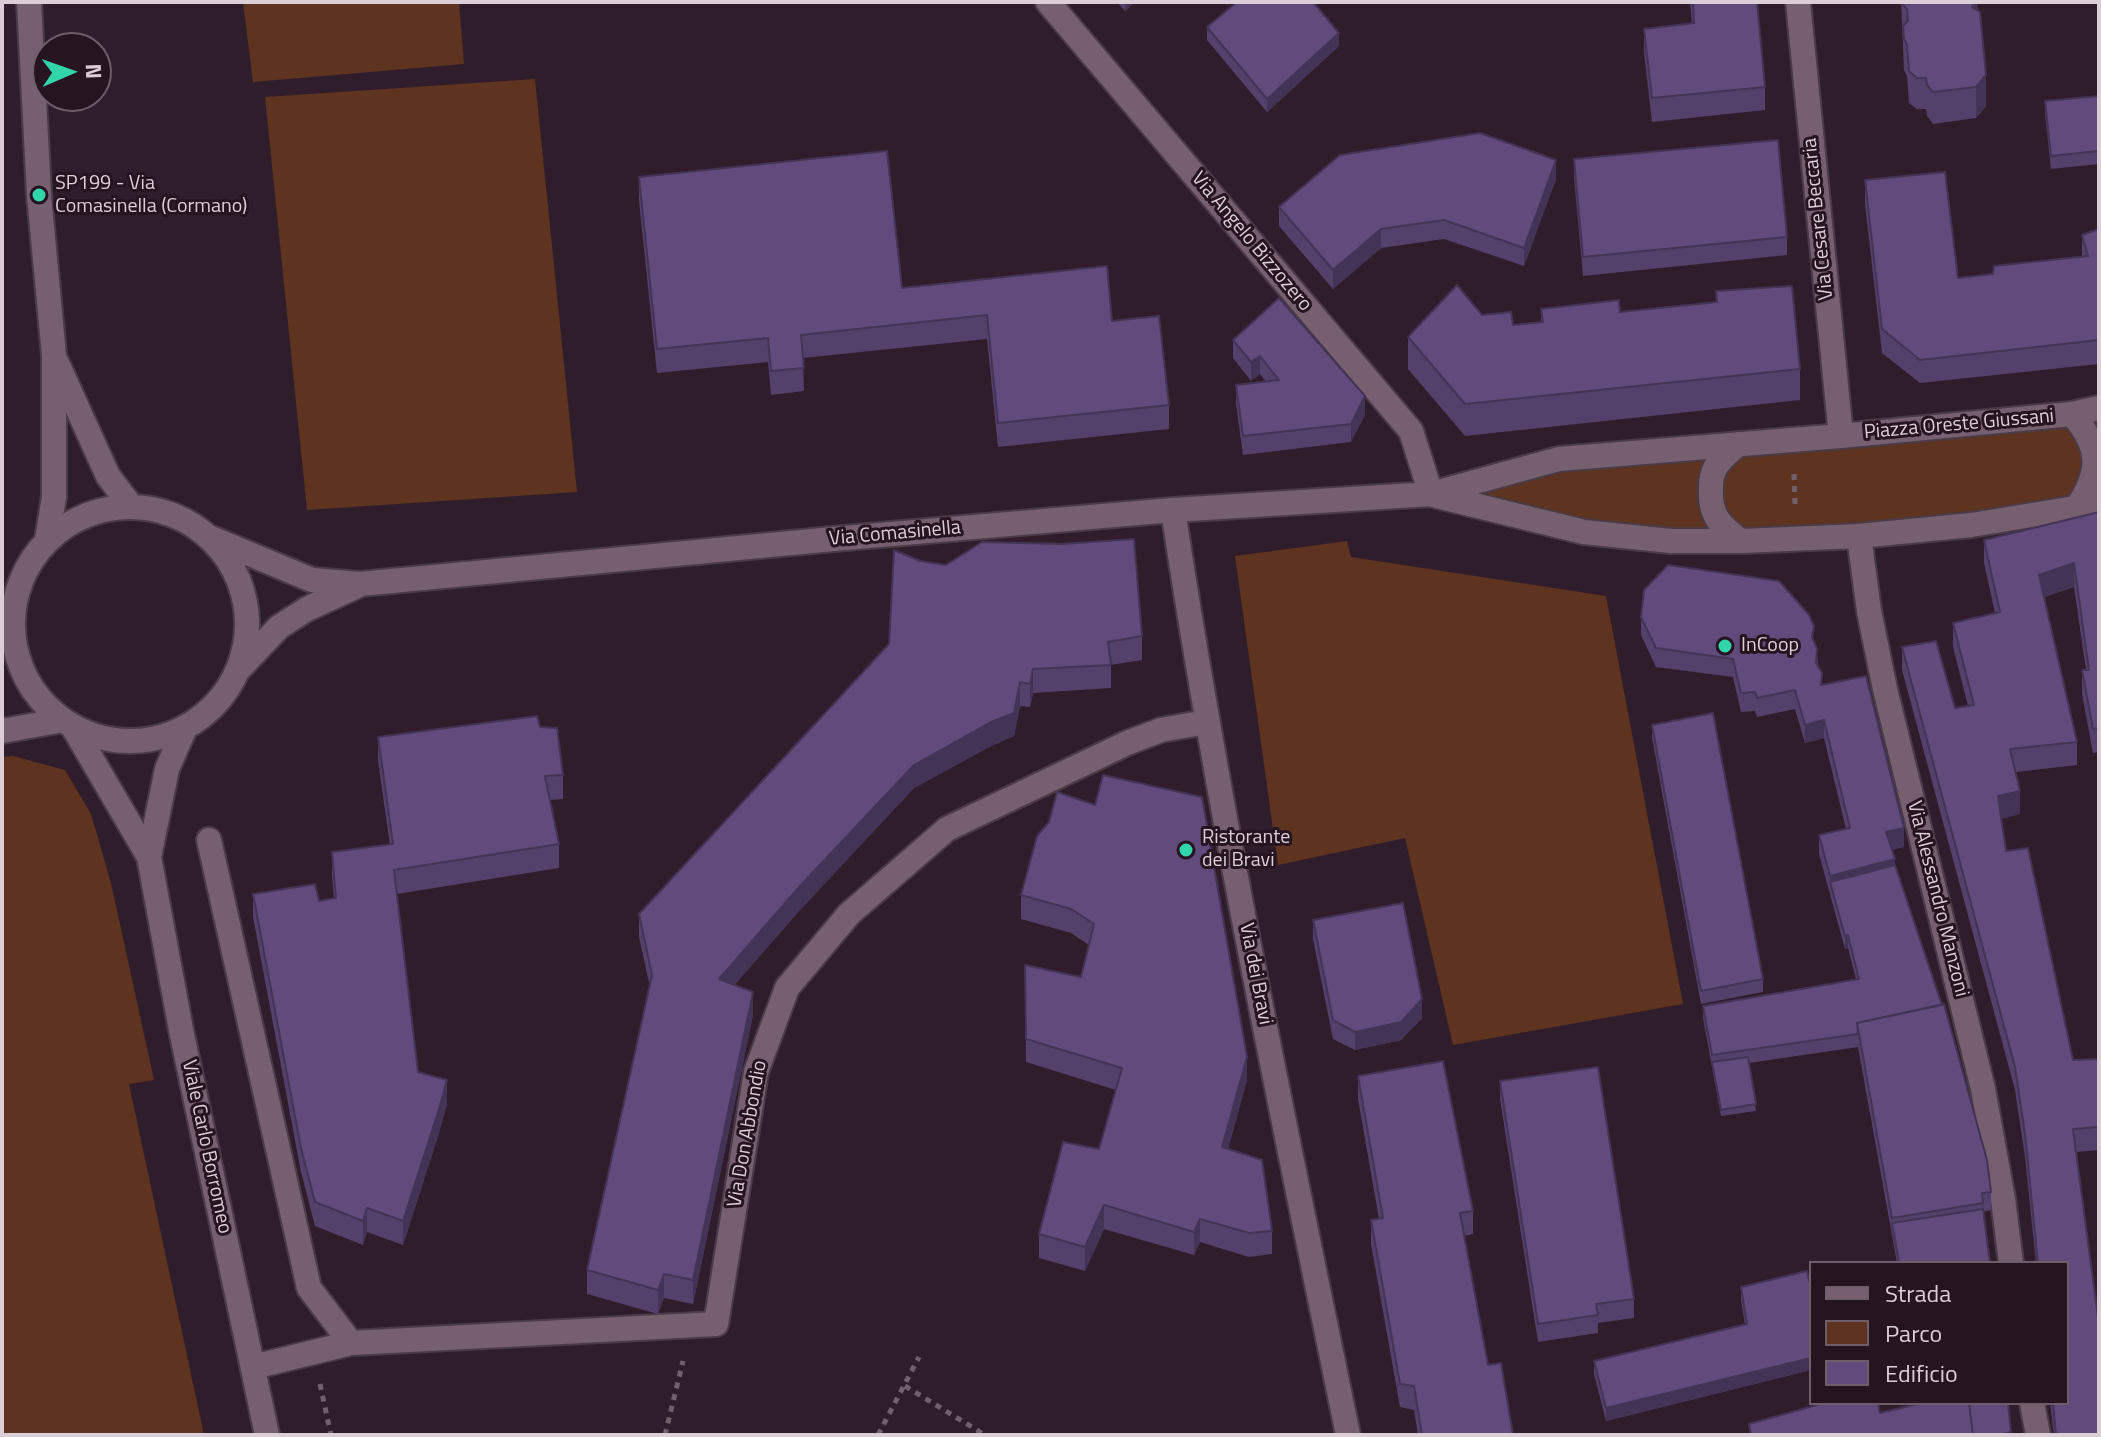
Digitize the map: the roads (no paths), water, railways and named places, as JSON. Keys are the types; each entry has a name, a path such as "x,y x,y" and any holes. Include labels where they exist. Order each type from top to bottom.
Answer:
{"street":[{"path":"29,2 39,195 54,355 54,497 47,540"},
{"name":"Via Angelo Bizzozero","path":"1048,2 1411,431 1431,494"},
{"name":"Via Cesare Beccaria","path":"1798,2 1841,436"},
{"path":"54,355 108,476 131,506"},
{"path":"2072,414 2099,408"},
{"name":"Piazza Oreste Giussani","path":"2072,414 2086,429 2097,455 2096,481 2088,505 1971,525 1859,536 1671,541 1584,532 1431,494 1559,459 2072,414"},
{"path":"1738,444 1715,469 1711,505 1719,523 1741,541"},
{"name":"Via Comasinella","path":"211,538 312,580 360,584 1173,510 1431,494"},
{"path":"131,506 174,514 194,524 211,538 228,557 239,580 247,620 246,646 238,670 215,705 185,728 164,737 141,741 105,739 68,724 46,706 24,674 7,636 26,569 47,540 70,522 100,510 131,506"},
{"name":"Via dei Bravi","path":"1173,510 1206,722 1348,1435"},
{"name":"Via Alessandro Manzoni","path":"1859,536 1869,611 1885,689 1983,1089 2011,1261"},
{"name":"Via Comasinella","path":"238,670 279,627 307,609 360,584"},
{"name":"Via Don Abbondio","path":"351,1343 716,1324 756,1072 787,988 849,914 947,829 1127,743 1161,730 1206,722"},
{"path":"2,731 68,724"},
{"name":"Viale Carlo Borromeo","path":"68,724 149,857 181,1030 267,1435"},
{"name":"Viale Carlo Borromeo","path":"149,857 167,769 185,728"},
{"path":"209,840 309,1288 351,1343 253,1367"},
{"path":"2032,1405 2038,1435"}],"place":[{"name":"SP199 - Via Comasinella (Cormano)","path":"39,195"},
{"name":"InCoop","path":"1725,646"},
{"name":"Ristorante dei Bravi","path":"1186,850"}]}
